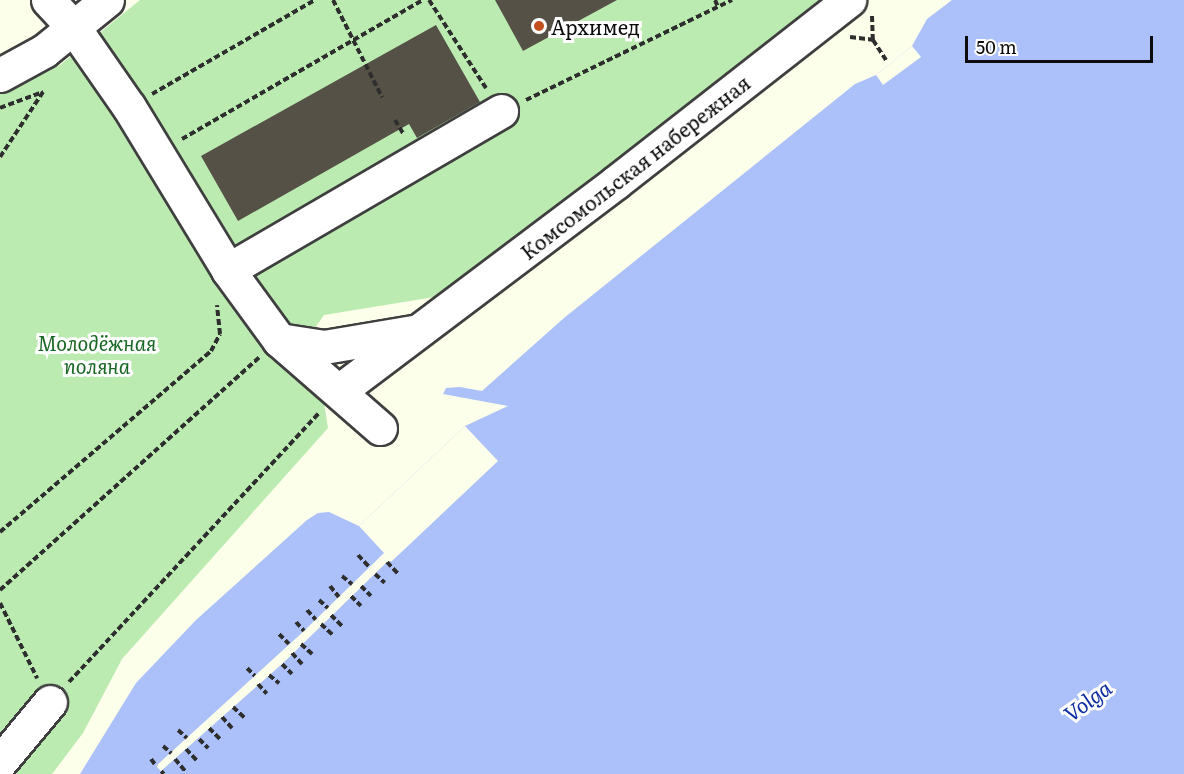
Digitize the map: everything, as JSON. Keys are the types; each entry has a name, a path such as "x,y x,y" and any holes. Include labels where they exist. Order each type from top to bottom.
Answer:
{"street":[{"path":"48,0 74,28 129,107 228,270 279,340 380,428"},
{"path":"0,75 45,51 107,0"},
{"name":"Комсомольская набережная","path":"339,391 616,182 861,5"},
{"path":"228,270 501,111"},
{"path":"279,340 324,347 418,331"},
{"path":"0,762 50,702"}],"path":[{"path":"129,107 315,0"},
{"path":"333,0 382,97"},
{"path":"158,153 423,0"},
{"path":"429,0 501,111 732,0"},
{"path":"715,0 718,7"},
{"path":"861,5 873,40 886,60"},
{"path":"0,108 44,92 0,157"},
{"path":"0,532 211,351 220,334 214,279 228,270"},
{"path":"0,590 279,340"},
{"path":"0,603 50,702 339,391"},
{"path":"358,555 370,567"},
{"path":"387,562 398,574"},
{"path":"375,574 385,584"},
{"path":"342,576 352,584"},
{"path":"330,586 339,597"},
{"path":"361,586 371,596"},
{"path":"351,596 361,606"},
{"path":"319,600 328,608"},
{"path":"307,610 316,620"},
{"path":"331,615 342,626"},
{"path":"296,622 304,631"},
{"path":"321,624 333,635"},
{"path":"279,634 289,644"},
{"path":"301,644 312,654"},
{"path":"292,652 302,664"},
{"path":"282,664 292,674"},
{"path":"247,668 255,676"},
{"path":"269,675 279,683"},
{"path":"258,684 267,694"},
{"path":"233,707 245,718"},
{"path":"222,717 232,728"},
{"path":"209,728 220,739"},
{"path":"178,730 187,738"},
{"path":"199,739 208,748"},
{"path":"163,746 171,753"},
{"path":"186,749 197,761"},
{"path":"151,759 156,766"},
{"path":"175,759 186,772"}],"green space":[{"name":"Молодёжная поляна","path":"140,0 838,0 459,293 324,315 292,361 322,390 328,428 122,659 83,733 52,774 0,774 0,92 60,65"}],"water":[{"name":"Volga","path":"952,0 1184,0 1184,774 80,774 136,683 196,620 307,520 318,513 329,512 359,526 465,426 508,406 443,394 446,388 460,387 482,391 564,318 855,84 876,75 912,46 927,19"}],"pier":[{"path":"912,46 921,57 883,85 876,75"},
{"path":"465,426 498,461 392,561 387,562 282,664 161,771 156,766 304,631 384,553 359,526"}],"building":[{"name":"Архимед","path":"495,0 617,0 523,51"},
{"path":"436,25 480,102 417,138 409,124 238,221 201,156"}],"place":[{"name":"Архимед","path":"539,26"}]}
